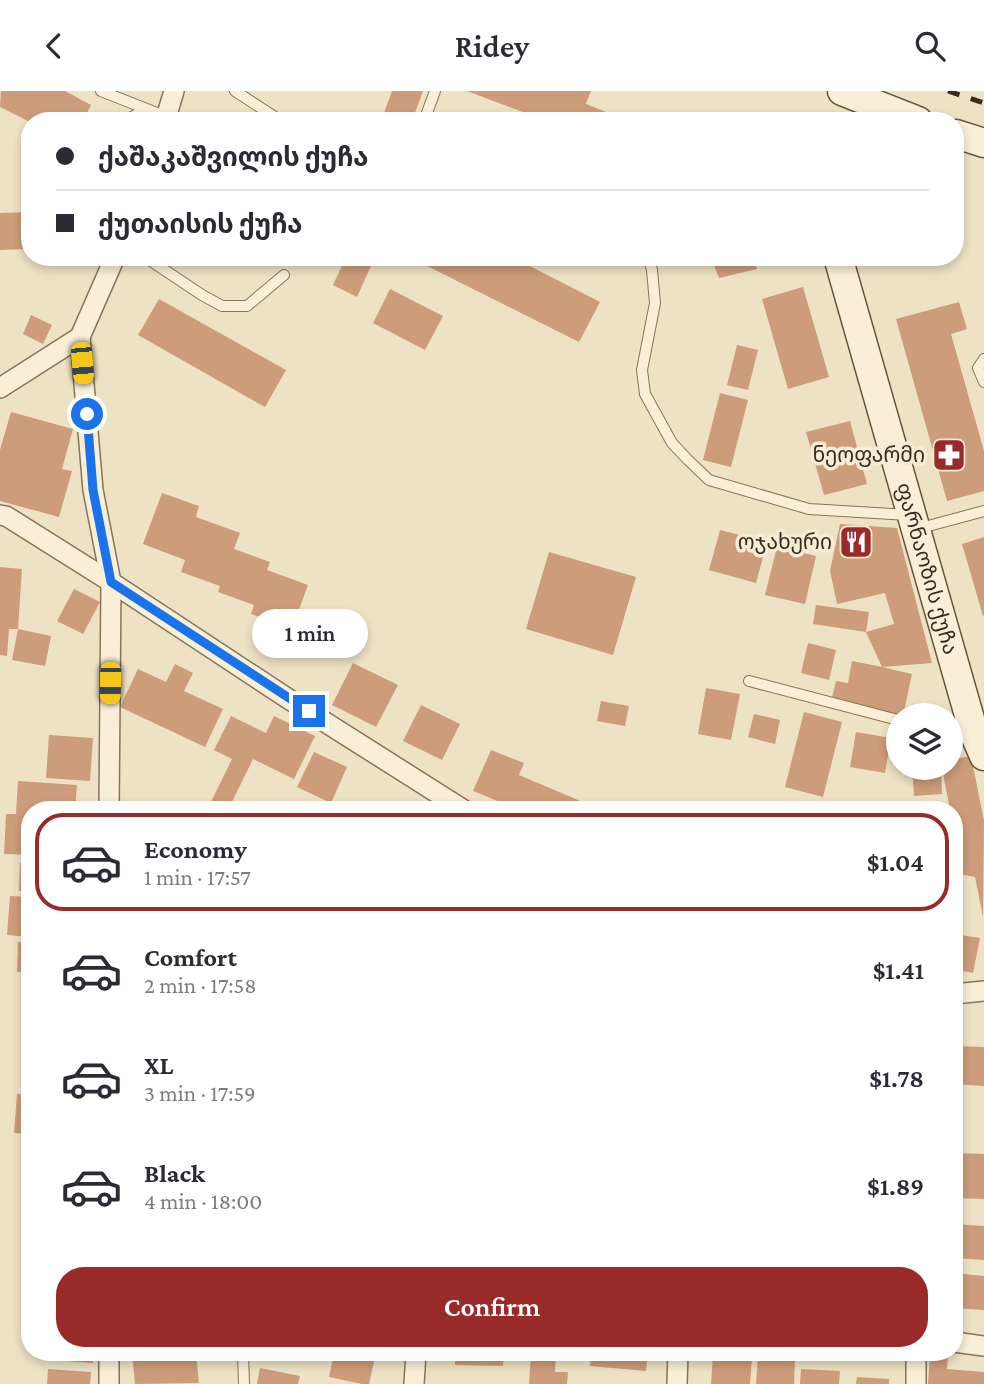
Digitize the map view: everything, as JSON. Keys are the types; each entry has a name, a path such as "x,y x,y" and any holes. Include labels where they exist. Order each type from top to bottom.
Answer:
{"street":[{"path":"168,112 174,91"},
{"path":"853,103 886,112"},
{"path":"964,137 984,143"},
{"path":"107,266 80,337 93,490 111,582 109,801"},
{"name":"ფარნაოზის ქუჩა","path":"841,266 915,522 969,741"},
{"path":"0,388 80,337"},
{"path":"0,515 6,516 111,582 448,801"},
{"path":"963,993 984,991"},
{"path":"963,1343 984,1346"},
{"path":"109,1361 109,1384"},
{"path":"414,1384 415,1361"},
{"path":"677,1384 678,1361"},
{"path":"916,1361 916,1384"}],"lane":[{"path":"101,91 152,112"},
{"path":"235,91 267,112"},
{"path":"427,112 435,91"},
{"path":"141,112 146,109"},
{"path":"158,266 222,306 247,306 284,275"},
{"path":"651,266 655,303 642,370 645,394 672,443 709,480 809,509 915,522 984,511"},
{"path":"984,359 978,368 984,382"},
{"path":"749,681 886,717"},
{"path":"243,1361 244,1384"}],"building":[{"path":"1,91 65,91 91,105 88,112 21,112 21,118 0,107"},
{"path":"392,91 423,91 415,112 384,112"},
{"path":"467,91 591,91 586,104 606,112 523,112"},
{"path":"21,212 21,249 0,250 0,213"},
{"path":"342,266 371,266 357,297 333,285"},
{"path":"427,266 530,266 600,302 579,342"},
{"path":"714,266 756,266 757,269 719,278"},
{"path":"803,287 829,377 788,389 762,299"},
{"path":"390,289 443,316 425,350 373,323"},
{"path":"159,299 286,370 265,407 138,335"},
{"path":"959,302 967,329 951,334 984,451 984,491 947,501 896,319"},
{"path":"31,315 52,325 43,344 23,334"},
{"path":"737,345 758,350 748,390 727,385"},
{"path":"720,393 748,400 731,467 703,460"},
{"path":"11,412 73,429 62,469 72,471 59,517 0,501 0,450"},
{"path":"850,421 867,484 824,495 806,432"},
{"path":"162,493 199,506 196,517 240,533 234,549 270,562 267,570 308,585 292,629 251,614 254,605 218,592 220,586 181,572 185,560 143,544"},
{"path":"840,524 897,528 932,663 882,667 866,632 894,624 885,593 837,604 830,571"},
{"path":"720,530 767,542 756,583 709,570"},
{"path":"984,537 984,615 983,616 962,544"},
{"path":"777,547 816,556 805,604 765,595"},
{"path":"549,552 636,577 613,655 526,629"},
{"path":"0,567 22,569 18,629 9,629 7,656 0,655"},
{"path":"74,589 100,602 83,634 57,621"},
{"path":"816,605 869,612 866,632 813,624"},
{"path":"18,629 51,636 45,666 12,660"},
{"path":"808,643 836,650 829,680 801,673"},
{"path":"852,661 912,674 906,703 886,703 886,712 831,701 836,681 848,683"},
{"path":"353,663 398,685 376,727 332,705"},
{"path":"175,664 193,673 184,691 223,709 205,747 120,707 138,669 166,682"},
{"path":"706,688 740,694 731,740 698,734"},
{"path":"601,701 629,706 625,726 597,721"},
{"path":"421,705 460,724 442,760 403,741"},
{"path":"804,712 842,722 823,797 785,787"},
{"path":"754,714 780,720 775,744 748,737"},
{"path":"231,716 266,733 274,716 315,736 294,779 253,759 232,801 211,801 232,759 214,750"},
{"path":"856,732 886,737 885,773 850,767"},
{"path":"49,735 93,738 90,781 46,778"},
{"path":"491,750 524,763 519,775 580,801 498,801 473,791"},
{"path":"314,752 347,767 332,801 297,787"},
{"path":"971,756 984,821 983,917 975,877 963,875 963,801 948,801 944,780 963,780 963,758"},
{"path":"913,780 941,780 942,794 914,796"},
{"path":"18,781 77,785 76,801 21,801 21,855 4,854 6,814 16,814"},
{"path":"20,863 21,891 19,891"},
{"path":"10,896 21,897 21,936 7,935"},
{"path":"963,935 980,938 973,973 963,971"},
{"path":"18,942 21,942 21,972 17,972"},
{"path":"963,1046 984,1047 984,1086 963,1085"},
{"path":"17,1094 21,1094 21,1133 14,1133"},
{"path":"963,1153 984,1154 984,1199 963,1198"},
{"path":"963,1225 984,1226 984,1260 963,1259"},
{"path":"963,1274 984,1276 984,1310 963,1309"},
{"path":"133,1361 197,1361 199,1383 135,1384"},
{"path":"332,1361 374,1361 369,1384 329,1377"},
{"path":"455,1361 503,1361 503,1366 455,1365"},
{"path":"530,1361 556,1361 555,1372 568,1372 567,1384 529,1384"},
{"path":"590,1361 647,1361 646,1371 590,1366"},
{"path":"713,1361 752,1361 750,1384 711,1384"},
{"path":"758,1361 795,1361 794,1384 756,1384"},
{"path":"930,1361 948,1361 947,1369 984,1372 984,1384 928,1384"},
{"path":"260,1368 300,1376 298,1384 257,1384"},
{"path":"48,1369 91,1372 90,1384 47,1384"},
{"path":"801,1369 840,1371 839,1384 800,1384"},
{"path":"857,1377 889,1379 889,1384 856,1384"}],"railway":[{"path":"948,91 984,103"}],"place":[{"name":"ნეოფარმი","path":"949,455"},
{"name":"ოჯახური","path":"856,542"}],"route":[{"path":"87,414 93,490 111,582 309,711"}]}
